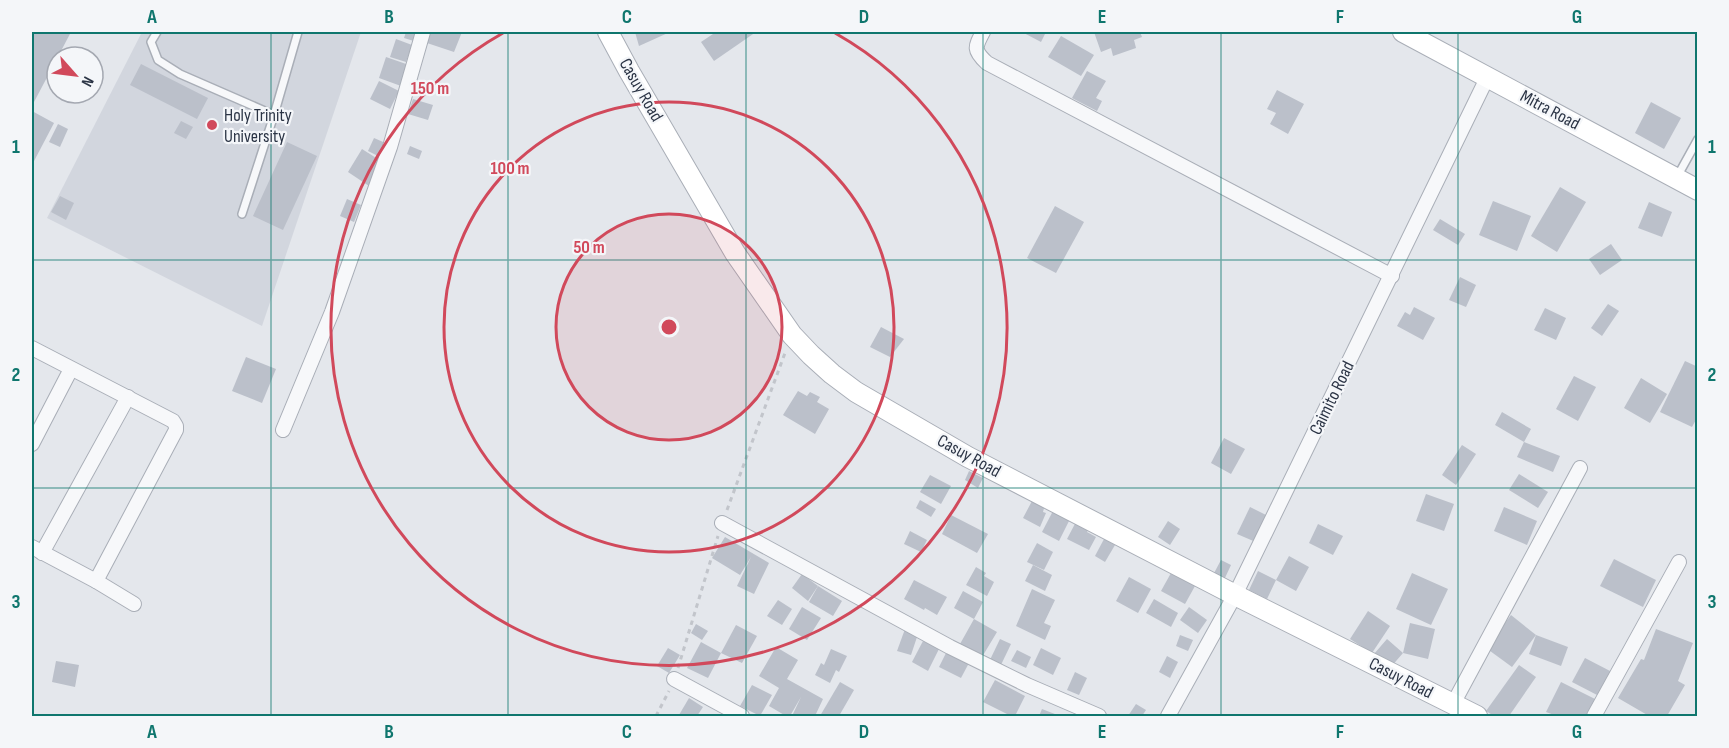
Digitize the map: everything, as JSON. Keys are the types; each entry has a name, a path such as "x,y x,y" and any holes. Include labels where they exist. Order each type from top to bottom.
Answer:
{"street":[{"path":"283,430 336,301 390,147 423,32"},
{"name":"Casuy Road","path":"608,32 735,253 792,335 832,374 856,392 968,457 1477,717"},
{"path":"983,32 976,45 977,52 987,63 1392,276"},
{"name":"Mitra Road","path":"1403,32 1698,189"},
{"name":"Caimito Road","path":"1168,717 1235,595 1488,76"},
{"path":"32,348 129,397 173,421 176,426 176,430 96,581"},
{"path":"32,444 71,369"},
{"path":"129,397 37,550 134,604"},
{"path":"1454,704 1580,468"},
{"path":"722,523 950,647 1027,685 1100,717"},
{"path":"1594,717 1679,561"},
{"path":"674,679 742,717"}],"lane":[{"path":"157,32 152,42 158,60 180,74 274,115"},
{"path":"242,214 298,32"},
{"path":"1676,178 1698,139"}],"shaded area":[{"name":"Holy Trinity University","path":"142,32 361,32 262,326 47,218"}],"building":[{"path":"32,32 71,32 64,45 45,45 45,81 34,102 32,101"},
{"path":"406,32 419,34 417,42 404,38"},
{"path":"431,32 462,32 454,52 427,43"},
{"path":"635,32 670,32 639,46"},
{"path":"716,32 756,32 714,61 701,42"},
{"path":"1022,32 1046,32 1041,42"},
{"path":"1094,32 1140,32 1142,37 1134,40 1136,48 1113,56 1111,48 1101,52"},
{"path":"1061,36 1094,55 1081,76 1048,57"},
{"path":"396,39 412,45 406,62 390,57"},
{"path":"386,57 409,65 401,86 379,78"},
{"path":"141,64 208,98 197,119 130,85"},
{"path":"1087,71 1106,81 1096,98 1102,101 1097,111 1072,98"},
{"path":"379,81 399,91 390,109 370,99"},
{"path":"1277,90 1304,104 1288,134 1270,124 1276,113 1267,109"},
{"path":"413,99 433,105 428,120 408,114"},
{"path":"1651,102 1681,118 1664,149 1635,133"},
{"path":"32,111 54,123 33,163 32,162"},
{"path":"181,121 193,127 186,139 174,133"},
{"path":"58,124 68,129 60,147 49,142"},
{"path":"374,138 390,145 384,159 368,151"},
{"path":"287,142 317,156 283,230 253,216"},
{"path":"410,146 422,151 419,159 407,154"},
{"path":"362,149 384,163 369,186 348,172"},
{"path":"1560,187 1586,202 1557,252 1531,236"},
{"path":"60,196 74,203 66,220 51,212"},
{"path":"347,199 361,205 354,222 340,216"},
{"path":"1493,201 1531,216 1517,251 1479,235"},
{"path":"1649,202 1672,212 1662,237 1638,228"},
{"path":"1055,206 1084,222 1056,273 1027,258"},
{"path":"1440,219 1465,234 1458,245 1433,230"},
{"path":"1611,244 1622,260 1600,275 1589,259"},
{"path":"1460,277 1476,285 1466,307 1449,300"},
{"path":"1608,304 1619,311 1602,336 1591,328"},
{"path":"1414,307 1435,318 1423,340 1397,326 1405,312 1410,315"},
{"path":"1545,308 1566,318 1556,340 1534,330"},
{"path":"881,327 904,339 890,357 870,347"},
{"path":"246,357 276,369 262,403 232,391"},
{"path":"1685,361 1698,367 1698,416 1692,427 1660,412"},
{"path":"1574,376 1596,387 1578,421 1556,409"},
{"path":"1641,378 1667,394 1650,423 1624,408"},
{"path":"798,391 807,396 810,392 820,397 817,402 829,409 815,434 783,415"},
{"path":"1502,412 1531,429 1524,442 1495,425"},
{"path":"1224,438 1245,449 1231,474 1211,463"},
{"path":"1524,442 1560,456 1553,472 1517,457"},
{"path":"1462,445 1476,454 1456,485 1442,475"},
{"path":"969,471 983,478 978,488 965,480"},
{"path":"1519,474 1548,492 1538,508 1509,490"},
{"path":"930,475 951,486 941,504 920,492"},
{"path":"1426,494 1454,504 1444,531 1416,521"},
{"path":"920,500 936,509 931,517 916,508"},
{"path":"1032,501 1044,508 1043,512 1046,513 1040,527 1023,518"},
{"path":"1250,507 1270,517 1258,543 1237,534"},
{"path":"1504,507 1537,521 1527,545 1494,531"},
{"path":"1054,509 1071,517 1059,541 1042,532"},
{"path":"951,515 988,534 977,553 942,534"},
{"path":"1078,518 1091,524 1087,532 1096,537 1089,550 1067,539"},
{"path":"1168,521 1180,529 1170,545 1158,537"},
{"path":"1318,524 1343,536 1333,555 1309,543"},
{"path":"910,531 927,540 921,552 904,544"},
{"path":"725,537 769,563 754,594 737,586 751,557 740,575 712,558"},
{"path":"1104,539 1115,545 1105,562 1095,556"},
{"path":"1037,543 1053,552 1044,570 1027,562"},
{"path":"1289,556 1309,567 1296,591 1276,580"},
{"path":"1614,559 1656,580 1643,607 1600,586"},
{"path":"1221,560 1231,565 1224,580 1213,575"},
{"path":"1033,565 1052,575 1045,591 1025,581"},
{"path":"976,567 994,582 987,596 966,585"},
{"path":"1258,571 1276,580 1267,599 1249,590"},
{"path":"1171,573 1195,586 1185,604 1161,591"},
{"path":"1412,573 1448,589 1431,625 1396,609"},
{"path":"802,574 818,586 808,601 792,588"},
{"path":"1129,577 1151,589 1138,613 1116,601"},
{"path":"914,580 947,597 937,615 904,599"},
{"path":"818,586 842,601 833,616 809,602"},
{"path":"1032,589 1055,600 1044,623 1051,626 1045,640 1016,626"},
{"path":"963,591 983,602 974,619 954,608"},
{"path":"1154,599 1178,613 1171,627 1146,613"},
{"path":"778,600 792,609 782,625 767,616"},
{"path":"802,607 821,618 807,640 789,629"},
{"path":"1189,607 1207,620 1198,633 1180,620"},
{"path":"1368,611 1390,626 1372,653 1350,639"},
{"path":"1511,615 1536,635 1512,667 1486,648"},
{"path":"974,619 997,632 982,657 960,644"},
{"path":"1410,623 1435,629 1428,659 1403,653"},
{"path":"696,624 708,631 702,640 691,633"},
{"path":"736,625 757,636 742,663 721,653"},
{"path":"905,629 918,634 911,655 897,651"},
{"path":"1656,629 1693,643 1678,681 1685,685 1667,716 1649,716 1618,698 1641,659 1644,660"},
{"path":"1180,635 1193,640 1188,651 1176,646"},
{"path":"1536,635 1568,647 1561,666 1529,654"},
{"path":"1000,639 1011,644 999,669 988,664"},
{"path":"1387,639 1403,653 1390,668 1374,654"},
{"path":"923,641 939,649 928,671 912,662"},
{"path":"701,642 721,653 708,678 687,668"},
{"path":"776,647 798,660 787,679 823,699 815,716 792,716 801,697 790,716 769,706 779,688 759,676"},
{"path":"668,648 680,655 669,673 657,666"},
{"path":"1041,648 1061,658 1053,675 1033,665"},
{"path":"831,649 847,656 839,672 836,670 830,683 815,675 821,663 824,665"},
{"path":"948,649 970,661 961,678 939,667"},
{"path":"1017,650 1031,657 1026,668 1011,661"},
{"path":"1167,656 1178,662 1170,678 1159,672"},
{"path":"1585,658 1612,672 1599,696 1572,682"},
{"path":"56,661 79,665 75,687 52,682"},
{"path":"1519,665 1536,677 1509,716 1494,716 1486,711"},
{"path":"1075,672 1087,678 1079,695 1067,690"},
{"path":"995,680 1025,696 1015,716 983,702"},
{"path":"840,682 854,690 839,716 820,716"},
{"path":"1561,682 1595,699 1586,716 1557,716 1546,712"},
{"path":"752,685 772,695 760,716 740,706"},
{"path":"689,698 703,707 697,716 679,715"},
{"path":"1136,704 1146,710 1142,716 1128,716"},
{"path":"1042,709 1060,716 1039,716"}],"place":[{"name":"Holy Trinity University","path":"212,125"}]}
